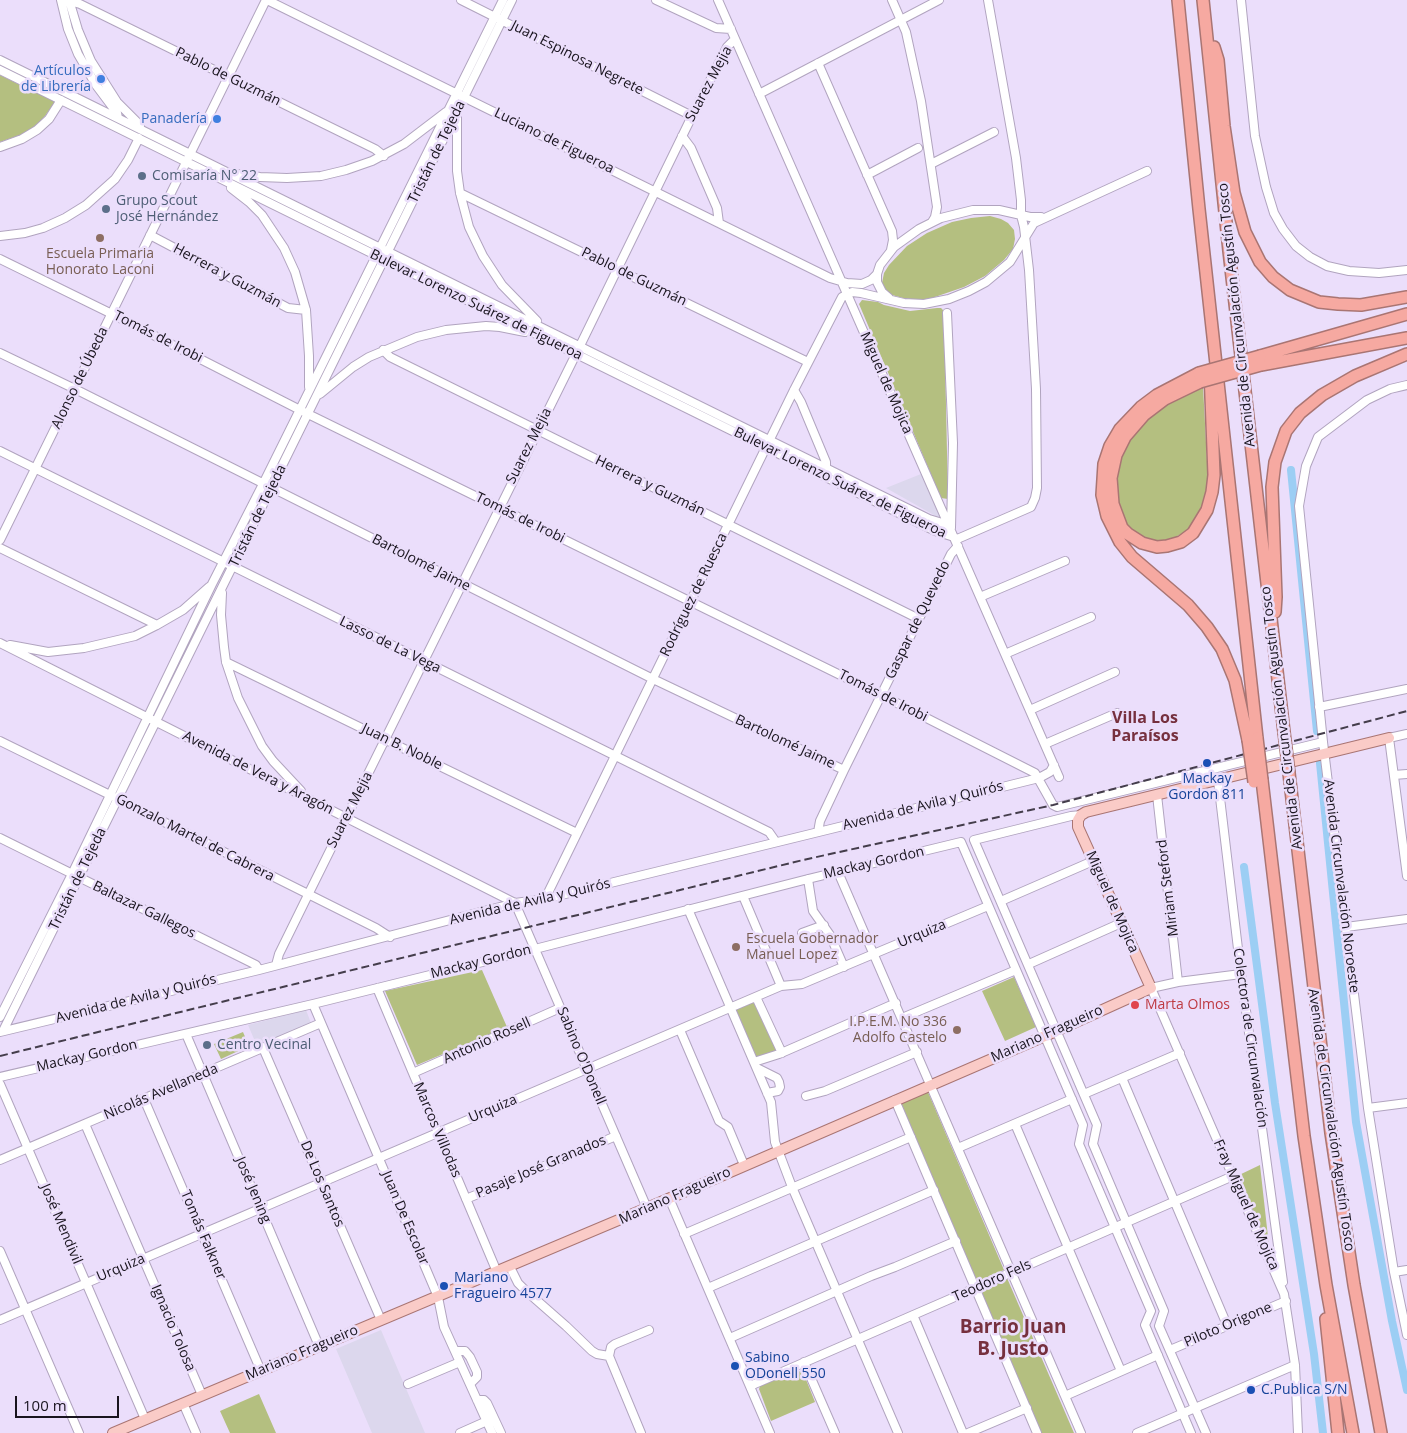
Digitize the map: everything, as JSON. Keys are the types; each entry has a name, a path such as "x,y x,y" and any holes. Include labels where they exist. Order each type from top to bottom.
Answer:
{"highway":[{"name":"Avenida de Circunvalación Agustín Tosco","path":"1178,0 1199,209 1214,332 1258,781 1276,902 1304,1136 1326,1285 1353,1433"},
{"name":"Avenida de Circunvalación Agustín Tosco","path":"1204,6 1320,1054 1346,1239 1381,1433"},
{"path":"1204,6 1218,60 1227,150 1234,193 1245,232 1260,262 1281,284 1298,295 1318,302 1366,304 1407,297"},
{"path":"1253,739 1235,680 1222,649 1188,605 1132,556 1120,542 1107,516 1102,495 1104,464 1110,446 1120,429 1140,407 1157,395 1200,378 1407,314"},
{"path":"1200,378 1173,394 1136,422 1125,437 1116,455 1111,478 1112,504 1122,528 1142,543 1157,547 1182,542 1199,525 1210,501 1214,475 1209,357 1214,332"},
{"path":"1260,360 1407,338"},
{"path":"1272,633 1276,597 1272,487 1275,462 1282,441 1296,417 1322,395 1355,376 1407,354"},
{"path":"1346,1239 1361,1283 1389,1433"},
{"path":"1326,1285 1326,1326 1338,1433"}],"main road":[{"path":"1076,815 1389,738"},
{"name":"Miguel de Mojica","path":"1076,815 1078,827 1151,988"},
{"name":"Mariano Fragueiro","path":"113,1433 510,1267 1045,1036 1151,988"}],"street":[{"path":"61,0 68,29 78,54 96,85 117,113 118,118"},
{"name":"Alonso de Úbeda","path":"0,540 266,0"},
{"name":"Luciano de Figueroa","path":"266,0 824,276 862,284 872,280 877,274"},
{"name":"Juan Espinosa Negrete","path":"461,0 692,116"},
{"name":"Tristán de Tejeda","path":"114,797 148,717 212,584 264,484 449,110 460,96 498,18 503,0"},
{"name":"Tristán de Tejeda","path":"498,18 512,0"},
{"path":"656,0 716,28 731,29"},
{"name":"Miguel de Mojica","path":"718,0 1059,777"},
{"path":"892,0 902,19 916,73 931,164 936,208 935,217 932,222"},
{"path":"759,94 939,0"},
{"path":"957,296 949,303 947,313 953,443 953,536 1028,509 1035,498 1037,488 1036,389 1029,270 1021,215 1022,200 1009,113 988,0"},
{"path":"1241,0 1255,136 1266,187 1274,213 1283,229 1296,246 1310,257 1327,266 1349,271 1379,273 1407,270"},
{"path":"70,1 84,47 99,76 125,111 151,134"},
{"name":"Pablo de Guzmán","path":"70,1 80,4 228,76 375,149 384,156"},
{"name":"Suarez Mejia","path":"276,965 279,954 682,136 727,47 735,39"},
{"name":"Bulevar Lorenzo Suárez de Figueroa","path":"0,60 544,328 578,350 823,476 935,530 953,536"},
{"path":"818,63 892,231 893,240 890,251"},
{"name":"Bulevar Lorenzo Suárez de Figueroa","path":"0,70 537,335 578,350 827,467 929,519 953,536"},
{"name":"Tristán de Tejeda","path":"2,1031 114,797 156,721 385,260 458,110 460,96"},
{"path":"0,147 22,139 37,130 49,119 61,100"},
{"path":"228,173 278,178 321,176 346,170 384,156 417,136 449,110"},
{"path":"458,110 457,156 460,193 469,227 491,270 513,298 544,328"},
{"path":"931,164 994,132"},
{"path":"682,136 691,148 717,208 720,223"},
{"path":"0,236 25,233 43,228 65,218 86,205 115,179 128,160 139,138"},
{"path":"867,175 918,148"},
{"path":"847,294 852,292 861,293 904,303 934,303 957,296 986,282 1010,262 1034,223 1045,216 1147,171"},
{"path":"218,178 249,202 272,229 284,248 295,272 306,310 309,339 309,390"},
{"name":"Pablo de Guzmán","path":"460,193 808,362"},
{"path":"1007,212 1017,208 1022,200"},
{"path":"936,208 944,215 951,215"},
{"path":"890,299 879,288 877,282 880,265 890,251 910,234 932,222 951,215 983,209 1037,218 1045,216"},
{"path":"892,231 898,236 910,234"},
{"name":"Herrera y Guzmán","path":"150,235 288,308 306,310"},
{"name":"Tomás de Irobi","path":"0,259 308,414 881,695 1035,773 1039,778"},
{"path":"1010,262 1020,260 1024,262 1029,270"},
{"name":"Rodríguez de Ruesca","path":"545,898 839,300 847,294"},
{"path":"934,303 944,307 947,313"},
{"path":"316,396 354,367 383,350 417,337 466,327 500,327 537,335"},
{"name":"Herrera y Guzmán","path":"383,350 390,357 920,619"},
{"name":"Bartolomé Jaime","path":"0,354 75,389 653,679 844,770"},
{"name":"Avenida Circunvalación Noroeste","path":"1407,385 1384,392 1367,400 1318,436 1306,466 1298,506 1322,742 1368,1108 1394,1272 1407,1335"},
{"path":"794,390 801,402 827,467 823,476"},
{"name":"Lasso de La Vega","path":"0,451 769,832 776,842"},
{"name":"Gaspar de Quevedo","path":"818,832 820,821 844,770 951,554 953,536"},
{"path":"0,548 157,625"},
{"path":"980,597 1065,561"},
{"path":"0,643 48,652 65,651 135,636 183,610 212,584"},
{"path":"222,588 221,616 226,662 238,698 262,746 305,796"},
{"path":"1005,654 1091,617"},
{"name":"Avenida de Vera y Aragón","path":"0,643 515,903"},
{"name":"Juan B. Noble","path":"226,662 577,833"},
{"path":"1030,710 1115,672"},
{"path":"1319,707 1407,689"},
{"path":"1044,744 1117,713"},
{"path":"1407,734 1389,738 1407,876"},
{"name":"Gonzalo Martel de Cabrera","path":"0,741 390,937"},
{"path":"1039,778 1053,805 1057,807 1322,742"},
{"name":"Avenida de Avila y Quirós","path":"2,1031 259,970 515,903 545,898 1039,778 1048,774 1054,765"},
{"path":"1394,775 1407,774"},
{"name":"Colectora de Circunvalación","path":"1218,781 1241,974 1285,1297"},
{"name":"Miriam Steford","path":"1157,795 1178,982"},
{"path":"1068,804 1076,815 974,840 1097,1125 1093,1144 1164,1311 1159,1326 1206,1433"},
{"name":"Baltazar Gallegos","path":"0,838 256,965 259,970"},
{"name":"Mackay Gordon","path":"0,1077 313,1004 962,842 988,906"},
{"path":"1001,901 1093,861"},
{"path":"838,872 1081,1433"},
{"name":"Tristán de Tejeda","path":"0,1017 75,876"},
{"path":"808,879 813,911 824,924 844,967"},
{"path":"743,896 781,986"},
{"name":"Sabino O'Donell","path":"515,903 647,1208"},
{"path":"988,906 1083,1125 1079,1144 1151,1311 1145,1325 1192,1433"},
{"name":"Urquiza","path":"0,1320 756,996 781,986 802,984 988,906"},
{"path":"688,909 771,1102 778,1151 792,1187 898,1433"},
{"path":"1346,927 1407,920"},
{"path":"1028,964 1121,923"},
{"path":"802,933 824,924"},
{"path":"902,1018 1016,970"},
{"name":"Mariano Fragueiro","path":"1151,988 1178,982 1241,974"},
{"name":"Marcos Villodas","path":"377,988 496,1272"},
{"name":"Fray Miguel de Mojica","path":"1151,988 1285,1297 1295,1365 1298,1433"},
{"path":"756,996 782,1053"},
{"name":"Juan De Escolar","path":"313,1004 438,1296 444,1327 492,1433"},
{"path":"756,1065 896,1004"},
{"name":"Antonio Rosell","path":"413,1073 560,1008"},
{"name":"Nicolás Avellaneda","path":"0,1160 321,1023"},
{"path":"680,1030 719,1121 728,1127 744,1165"},
{"name":"José Jening","path":"186,1034 319,1346"},
{"name":"De Los Santos","path":"263,1048 381,1320"},
{"path":"806,1096 825,1091 917,1052"},
{"path":"1084,1094 1180,1053"},
{"path":"756,1065 777,1078 779,1082 780,1087 778,1091 767,1093"},
{"path":"1122,1078 1228,1325"},
{"name":"José Mendivil","path":"0,1084 145,1419"},
{"name":"Tomás Falkner","path":"144,1099 261,1371"},
{"path":"958,1148 1072,1099"},
{"path":"896,1100 1037,1433"},
{"path":"1368,1108 1407,1103"},
{"name":"Ignacio Tolosa","path":"85,1124 202,1395"},
{"path":"1015,1124 1120,1371"},
{"name":"Pasaje José Granados","path":"466,1199 616,1136"},
{"path":"684,1234 911,1137"},
{"name":"Teodoro Fels","path":"750,1386 977,1289 1233,1176"},
{"path":"708,1288 934,1190"},
{"path":"668,1198 770,1433"},
{"path":"730,1338 956,1241"},
{"path":"1264,1247 1273,1251 1279,1247"},
{"path":"0,1251 79,1433"},
{"path":"510,1267 525,1290 597,1354 608,1356"},
{"path":"1394,1272 1407,1270"},
{"name":"Piloto Origone","path":"1170,1350 1228,1325 1285,1297"},
{"path":"913,1315 963,1433"},
{"path":"641,1433 608,1356 615,1344 649,1330"},
{"path":"455,1351 465,1351 478,1372 470,1384"},
{"path":"1065,1396 1158,1355"},
{"path":"408,1384 460,1362"},
{"path":"804,1362 835,1433"},
{"path":"1138,1433 1295,1365"},
{"path":"477,1400 484,1400 487,1403 501,1433"},
{"path":"183,1403 196,1433"},
{"path":"968,1433 1027,1408"},
{"path":"460,1433 487,1421"}],"shaded area":[{"path":"921,474 941,519 886,488"},
{"path":"306,1010 311,1023 257,1046 248,1025"},
{"path":"381,1330 425,1433 372,1433 336,1349"}],"green space":[{"path":"0,75 55,102 35,127 26,133 0,142"},
{"path":"990,216 1008,223 1014,230 1015,239 1013,249 1004,260 985,276 964,287 932,298 919,300 892,295 886,290 882,283 884,273 907,246 927,233 952,222"},
{"path":"862,300 878,302 910,311 941,308 944,311 948,499 941,498 859,304"},
{"path":"1203,386 1208,480 1203,504 1195,521 1186,531 1174,538 1160,542 1146,540 1135,535 1126,525 1119,511 1115,489 1117,466 1125,444 1155,411 1176,398"},
{"path":"482,970 507,1027 417,1065 385,991"},
{"path":"1014,977 1036,1027 1005,1041 982,991"},
{"path":"755,1000 777,1052 756,1058 735,1012 737,1007"},
{"path":"243,1032 249,1046 221,1059 214,1044"},
{"path":"928,1092 1004,1270 976,1282 901,1104"},
{"path":"1260,1165 1269,1246 1237,1176"},
{"path":"1007,1278 1074,1433 1041,1433 982,1293 984,1289"},
{"path":"797,1371 803,1372 815,1402 771,1421 759,1389 760,1386"},
{"path":"259,1394 276,1433 230,1433 220,1411"}],"waterway":[{"path":"1291,470 1317,731"},
{"path":"1320,763 1356,1122 1392,1321 1407,1390"},
{"path":"1244,867 1275,1103 1314,1354 1323,1433"}],"railway":[{"path":"0,1056 803,860 1053,805 1407,711"}],"place":[{"name":"Artículos de Librería","path":"101,79"},
{"name":"Panadería","path":"217,119"},
{"name":"Comisaría N° 22","path":"142,176"},
{"name":"Grupo Scout José Hernández","path":"106,209"},
{"name":"Escuela Primaria Honorato Laconi","path":"100,238"},
{"name":"Mackay Gordon 811","path":"1207,763"},
{"name":"Escuela Gobernador Manuel Lopez","path":"736,947"},
{"name":"Marta Olmos","path":"1135,1005"},
{"name":"I.P.E.M. No 336 Adolfo Castelo","path":"957,1030"},
{"name":"Centro Vecinal","path":"207,1045"},
{"name":"Mariano Fragueiro 4577","path":"444,1286"},
{"name":"Sabino ODonell 550","path":"735,1366"},
{"name":"C.Publica S/N","path":"1251,1390"}],"district":[{"name":"Villa Los Paraísos","path":"1145,727"},
{"name":"Barrio Juan B. Justo","path":"1013,1339"}]}
